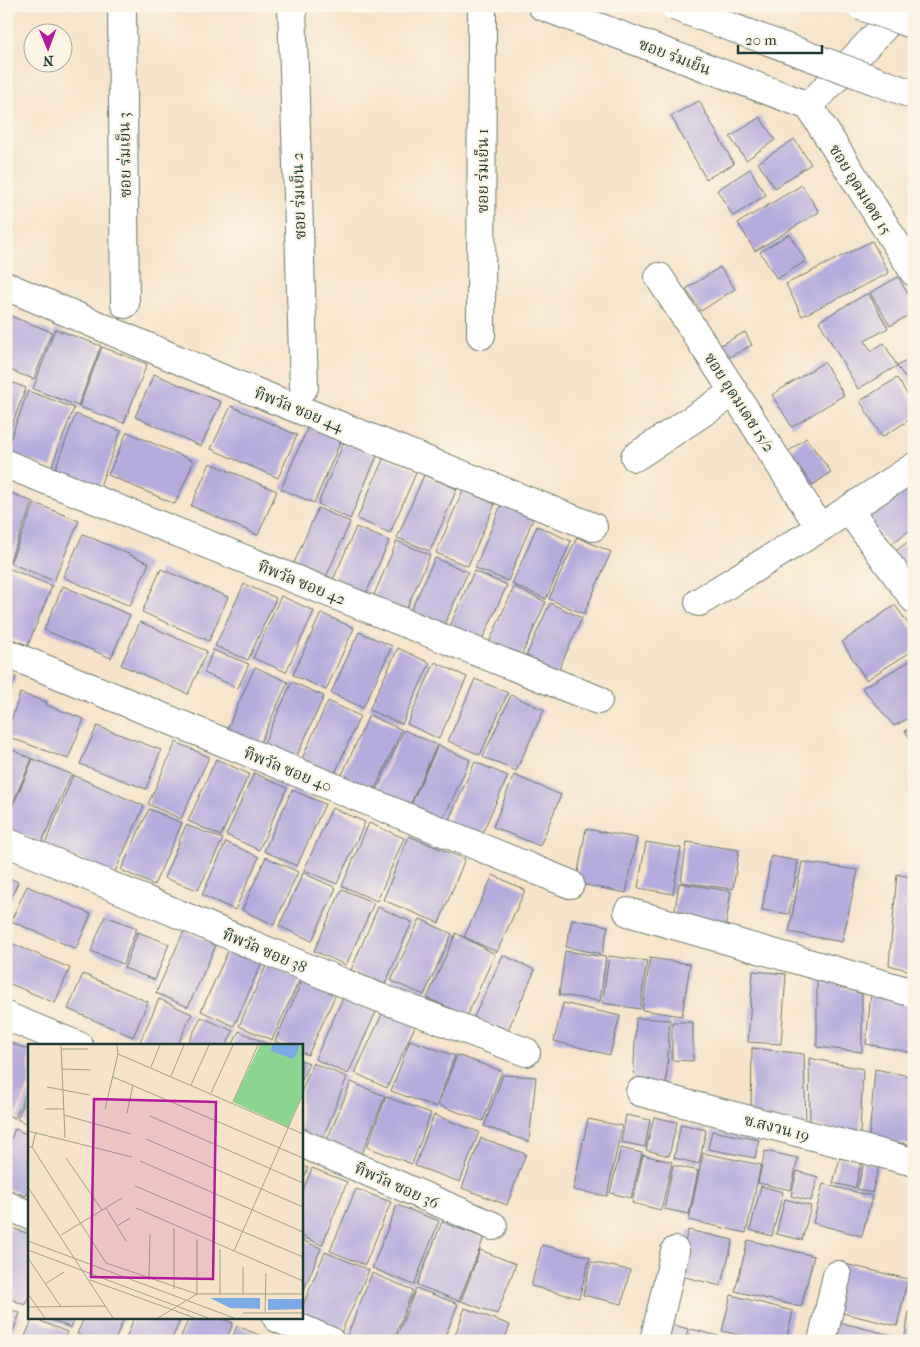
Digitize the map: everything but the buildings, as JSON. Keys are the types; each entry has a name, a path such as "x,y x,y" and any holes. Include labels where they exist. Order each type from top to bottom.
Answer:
{"main road":[{"name":"ซอย ร่มเย็น 3","path":"122,6 126,304"},
{"name":"ซอย ร่มเย็น 2","path":"292,6 304,387"},
{"name":"ซอย ร่มเย็น 1","path":"481,335 482,6"},
{"name":"ซอย ร่มเย็น","path":"542,6 809,106"},
{"path":"674,6 914,95"},
{"path":"862,6 914,25"},
{"path":"809,106 904,6"},
{"name":"ซอย อุดมเดช 15","path":"809,106 914,272"},
{"name":"ซอย อุดมเดช 15/2","path":"659,277 820,528"},
{"name":"ทิพวัล ซอย 44","path":"6,286 223,379 593,527"},
{"path":"635,456 734,392"},
{"name":"ทิพวัล ซอย 42","path":"6,464 598,700"},
{"path":"699,602 849,510 914,467"},
{"path":"849,510 914,599"},
{"name":"ทิพวัล ซอย 40","path":"6,653 570,884"},
{"name":"ทิพวัล ซอย 38","path":"6,842 375,996 526,1052"},
{"path":"628,912 914,992"},
{"path":"6,1016 74,1044"},
{"name":"ซ.สงวน 19","path":"640,1092 914,1162"},
{"name":"ทิพวัล ซอย 36","path":"302,1143 493,1226"},
{"path":"6,1205 28,1214"},
{"path":"654,1341 675,1250"},
{"path":"822,1341 837,1275"},
{"path":"282,1320 330,1341"}]}
